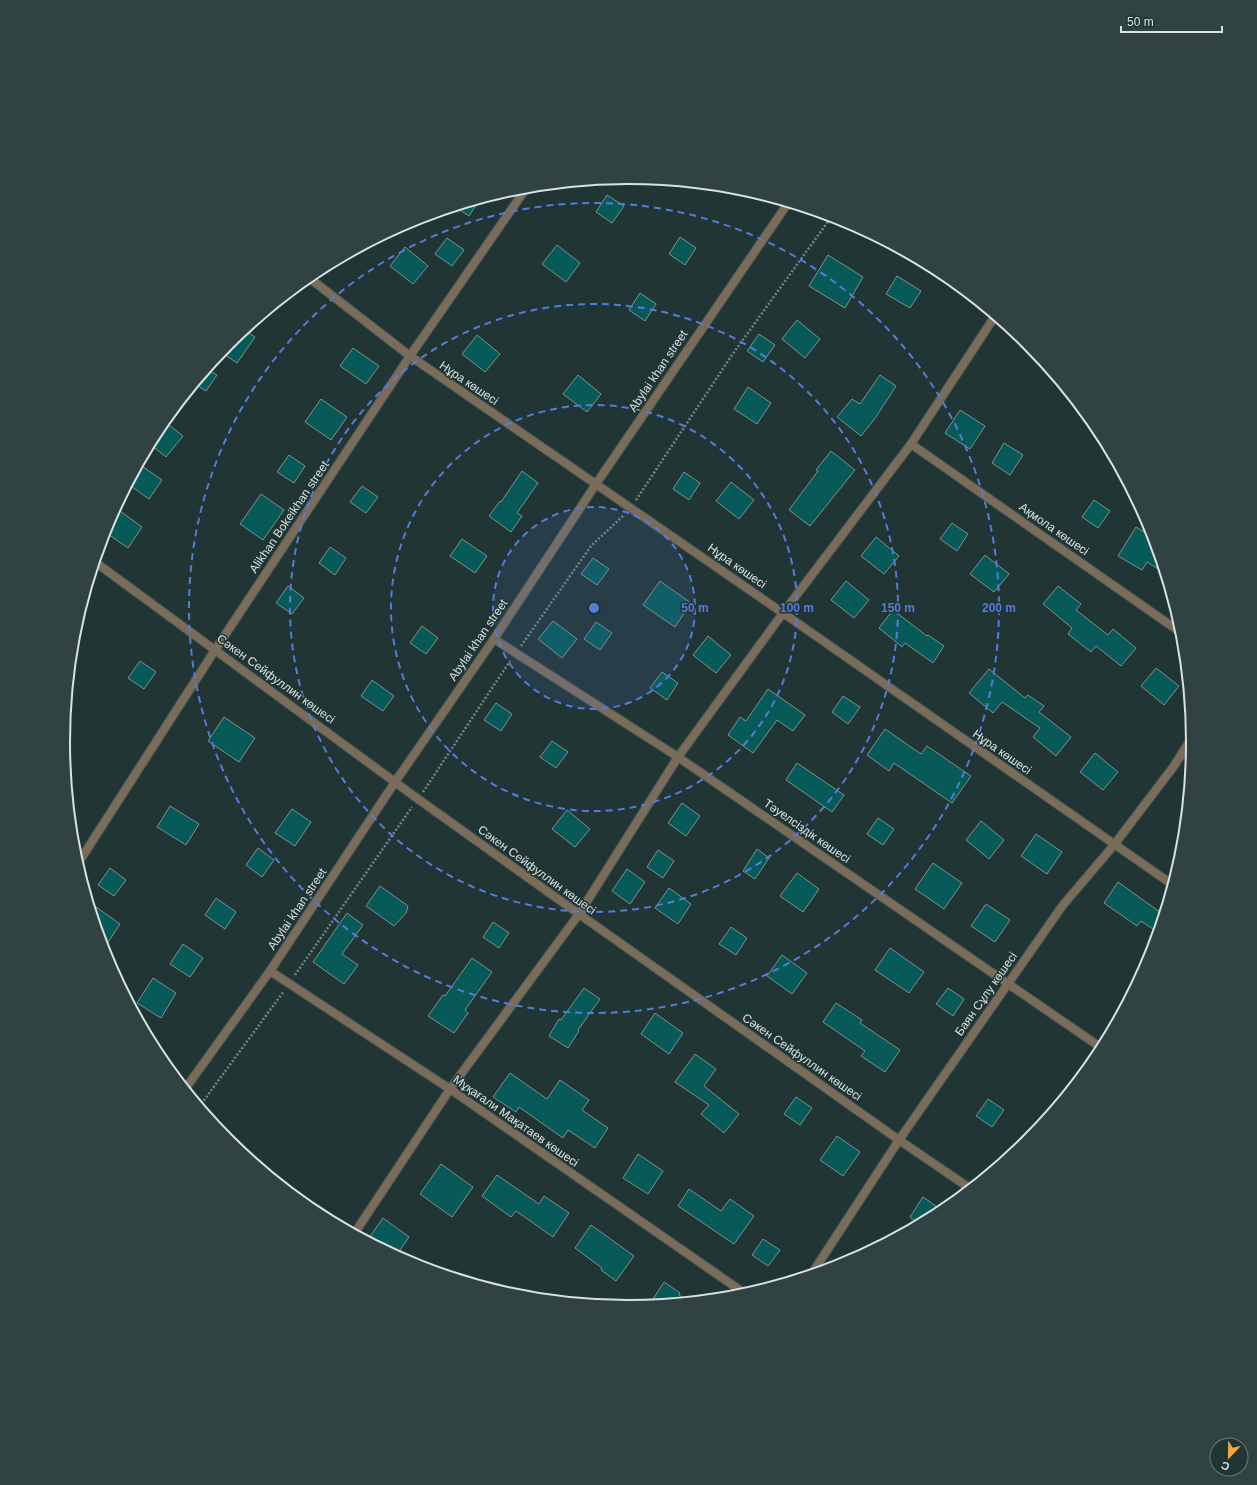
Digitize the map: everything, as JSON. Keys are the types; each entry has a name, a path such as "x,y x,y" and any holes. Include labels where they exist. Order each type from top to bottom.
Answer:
{"street":[{"name":"Alikhan Bokeikhan street","path":"82,856 215,650 410,356 523,195"},
{"name":"Abylai khan street","path":"188,1085 270,971 395,782 494,639 596,484 785,207"},
{"name":"Нұра көшесі","path":"313,281 410,356 783,613 1169,882"},
{"path":"357,1230 450,1089 578,914 678,757 783,613 911,444 993,319"},
{"name":"Ақмола көшесі","path":"911,444 1175,628"},
{"name":"Сәкен Сейфуллин көшесі","path":"99,565 578,914 967,1186"},
{"name":"Тәуелсіздік көшесі","path":"494,639 678,757 1098,1045"},
{"name":"Баян Сұлу көшесі","path":"815,1268 899,1140 1063,905 1114,845 1174,766 1187,746"},
{"name":"Мұқағали Мақатаев көшесі","path":"270,971 450,1089 740,1289"}],"building":[{"path":"607,195 624,206 612,223 596,212"},
{"path":"475,206 469,216 460,210"},
{"path":"680,237 696,248 685,265 669,254"},
{"path":"447,238 464,250 452,266 435,254"},
{"path":"557,245 580,263 566,282 542,264"},
{"path":"405,247 428,266 413,284 390,266"},
{"path":"828,255 863,277 845,308 809,286"},
{"path":"897,276 921,291 910,308 886,294"},
{"path":"640,293 656,304 645,321 629,310"},
{"path":"797,320 820,339 805,358 782,339"},
{"path":"249,333 255,337 237,363 227,356"},
{"path":"759,334 775,345 763,362 747,351"},
{"path":"477,335 500,354 485,372 462,354"},
{"path":"353,348 379,366 366,384 340,366"},
{"path":"211,372 217,375 206,391 199,386"},
{"path":"578,375 601,394 587,412 563,394"},
{"path":"880,375 896,386 876,417 861,436 837,417 852,399 860,404"},
{"path":"748,387 771,403 757,424 734,409"},
{"path":"321,399 347,417 331,440 305,422"},
{"path":"960,410 985,426 970,449 945,433"},
{"path":"169,425 183,436 166,457 154,448"},
{"path":"1004,443 1023,455 1010,475 992,463"},
{"path":"831,451 855,470 810,526 789,510 818,471 816,470"},
{"path":"289,455 305,466 294,483 277,472"},
{"path":"143,467 162,480 149,499 132,487"},
{"path":"522,471 538,483 517,513 522,516 511,532 489,516 500,501 501,502"},
{"path":"684,472 700,483 689,500 673,489"},
{"path":"731,482 754,500 739,519 716,501"},
{"path":"362,486 378,497 366,513 350,502"},
{"path":"261,494 284,510 263,540 240,524"},
{"path":"1094,500 1110,511 1098,528 1082,517"},
{"path":"121,512 142,527 128,548 110,536"},
{"path":"952,523 968,534 957,551 940,539"},
{"path":"1136,527 1146,533 1159,570 1147,562 1142,570 1118,556"},
{"path":"876,537 899,556 884,574 861,556"},
{"path":"462,539 487,556 475,573 450,556"},
{"path":"330,547 346,558 335,575 319,563"},
{"path":"985,555 1009,574 994,592 970,574"},
{"path":"593,558 609,569 597,585 581,574"},
{"path":"660,581 691,603 675,627 643,605"},
{"path":"846,581 869,600 854,618 831,600"},
{"path":"288,586 304,598 292,614 276,603"},
{"path":"1058,586 1081,604 1076,610 1108,635 1113,629 1136,648 1121,666 1096,646 1091,652 1068,634 1072,628 1043,604"},
{"path":"893,610 927,636 928,635 944,646 933,663 905,643 902,647 879,628"},
{"path":"553,621 577,639 562,658 538,639"},
{"path":"596,622 612,633 600,650 584,639"},
{"path":"422,626 438,638 426,654 410,643"},
{"path":"708,636 731,655 716,673 693,655"},
{"path":"140,661 156,672 144,689 128,678"},
{"path":"1156,668 1179,686 1164,705 1141,686"},
{"path":"989,669 1025,698 1028,695 1044,706 1039,712 1071,737 1056,756 1033,737 1040,728 1002,702 993,713 969,693"},
{"path":"662,672 678,683 667,700 650,688"},
{"path":"372,680 394,696 383,711 361,696"},
{"path":"768,689 805,715 793,731 777,720 753,753 728,735 740,717 746,721"},
{"path":"843,696 860,707 848,724 832,712"},
{"path":"496,703 512,714 501,731 484,720"},
{"path":"224,717 255,738 239,762 208,741"},
{"path":"885,729 921,754 927,746 971,776 952,803 894,763 889,771 867,755"},
{"path":"552,741 568,752 556,768 540,757"},
{"path":"1095,753 1118,772 1103,790 1080,772"},
{"path":"797,763 844,795 832,812 786,780"},
{"path":"682,803 700,816 686,836 668,823"},
{"path":"170,806 199,824 186,845 157,827"},
{"path":"292,809 311,822 295,846 275,833"},
{"path":"567,810 590,829 575,847 552,829"},
{"path":"878,818 894,829 883,845 867,834"},
{"path":"981,821 1004,840 989,859 966,840"},
{"path":"1036,834 1062,852 1047,874 1021,856"},
{"path":"258,848 274,860 262,877 246,865"},
{"path":"757,849 769,858 755,879 743,871"},
{"path":"658,850 674,861 663,878 647,867"},
{"path":"933,863 962,883 944,909 915,889"},
{"path":"110,868 126,880 114,896 98,885"},
{"path":"627,869 645,882 630,904 612,891"},
{"path":"797,873 819,889 803,912 780,896"},
{"path":"1118,882 1160,912 1154,930 1141,921 1137,926 1104,903"},
{"path":"380,886 408,906 406,913 394,926 366,906"},
{"path":"669,888 691,904 678,924 655,908"},
{"path":"216,898 236,912 225,929 205,915"},
{"path":"986,904 1010,920 995,942 971,926"},
{"path":"95,906 120,924 108,943"},
{"path":"347,913 363,925 342,954 358,965 344,984 313,962"},
{"path":"493,922 509,933 499,948 483,937"},
{"path":"731,927 747,938 736,955 719,944"},
{"path":"183,944 203,958 190,977 170,964"},
{"path":"890,948 924,972 909,993 875,970"},
{"path":"782,955 807,973 792,994 767,976"},
{"path":"472,958 492,972 465,1010 468,1013 454,1033 428,1016 443,995 445,996"},
{"path":"153,978 176,993 161,1018 137,1003"},
{"path":"584,988 600,999 578,1030 579,1031 568,1048 549,1036 559,1019 561,1020"},
{"path":"948,988 964,999 953,1016 936,1004"},
{"path":"836,1003 862,1020 860,1023 900,1050 885,1072 861,1056 865,1051 823,1022"},
{"path":"655,1013 683,1033 669,1054 641,1034"},
{"path":"695,1054 716,1069 704,1086 739,1114 724,1133 701,1114 709,1105 675,1082"},
{"path":"510,1073 547,1099 560,1080 589,1100 582,1110 608,1128 595,1148 568,1130 563,1138 519,1107 516,1112 493,1097"},
{"path":"796,1097 812,1108 800,1125 784,1114"},
{"path":"988,1099 1004,1110 992,1127 976,1116"},
{"path":"837,1136 860,1152 843,1176 820,1160"},
{"path":"638,1154 663,1171 648,1194 623,1178"},
{"path":"441,1164 473,1187 452,1217 420,1194"},
{"path":"497,1175 539,1204 544,1196 569,1213 553,1237 516,1211 511,1217 482,1196"},
{"path":"689,1189 721,1211 730,1199 754,1216 734,1244 678,1206"},
{"path":"923,1197 938,1208 916,1221 910,1217"},
{"path":"383,1218 409,1237 399,1251 370,1237"},
{"path":"591,1225 634,1256 616,1281 601,1270 602,1268 575,1248"},
{"path":"763,1239 780,1250 768,1266 752,1255"},
{"path":"664,1282 680,1293 679,1295 683,1298 665,1300 653,1299"}]}
